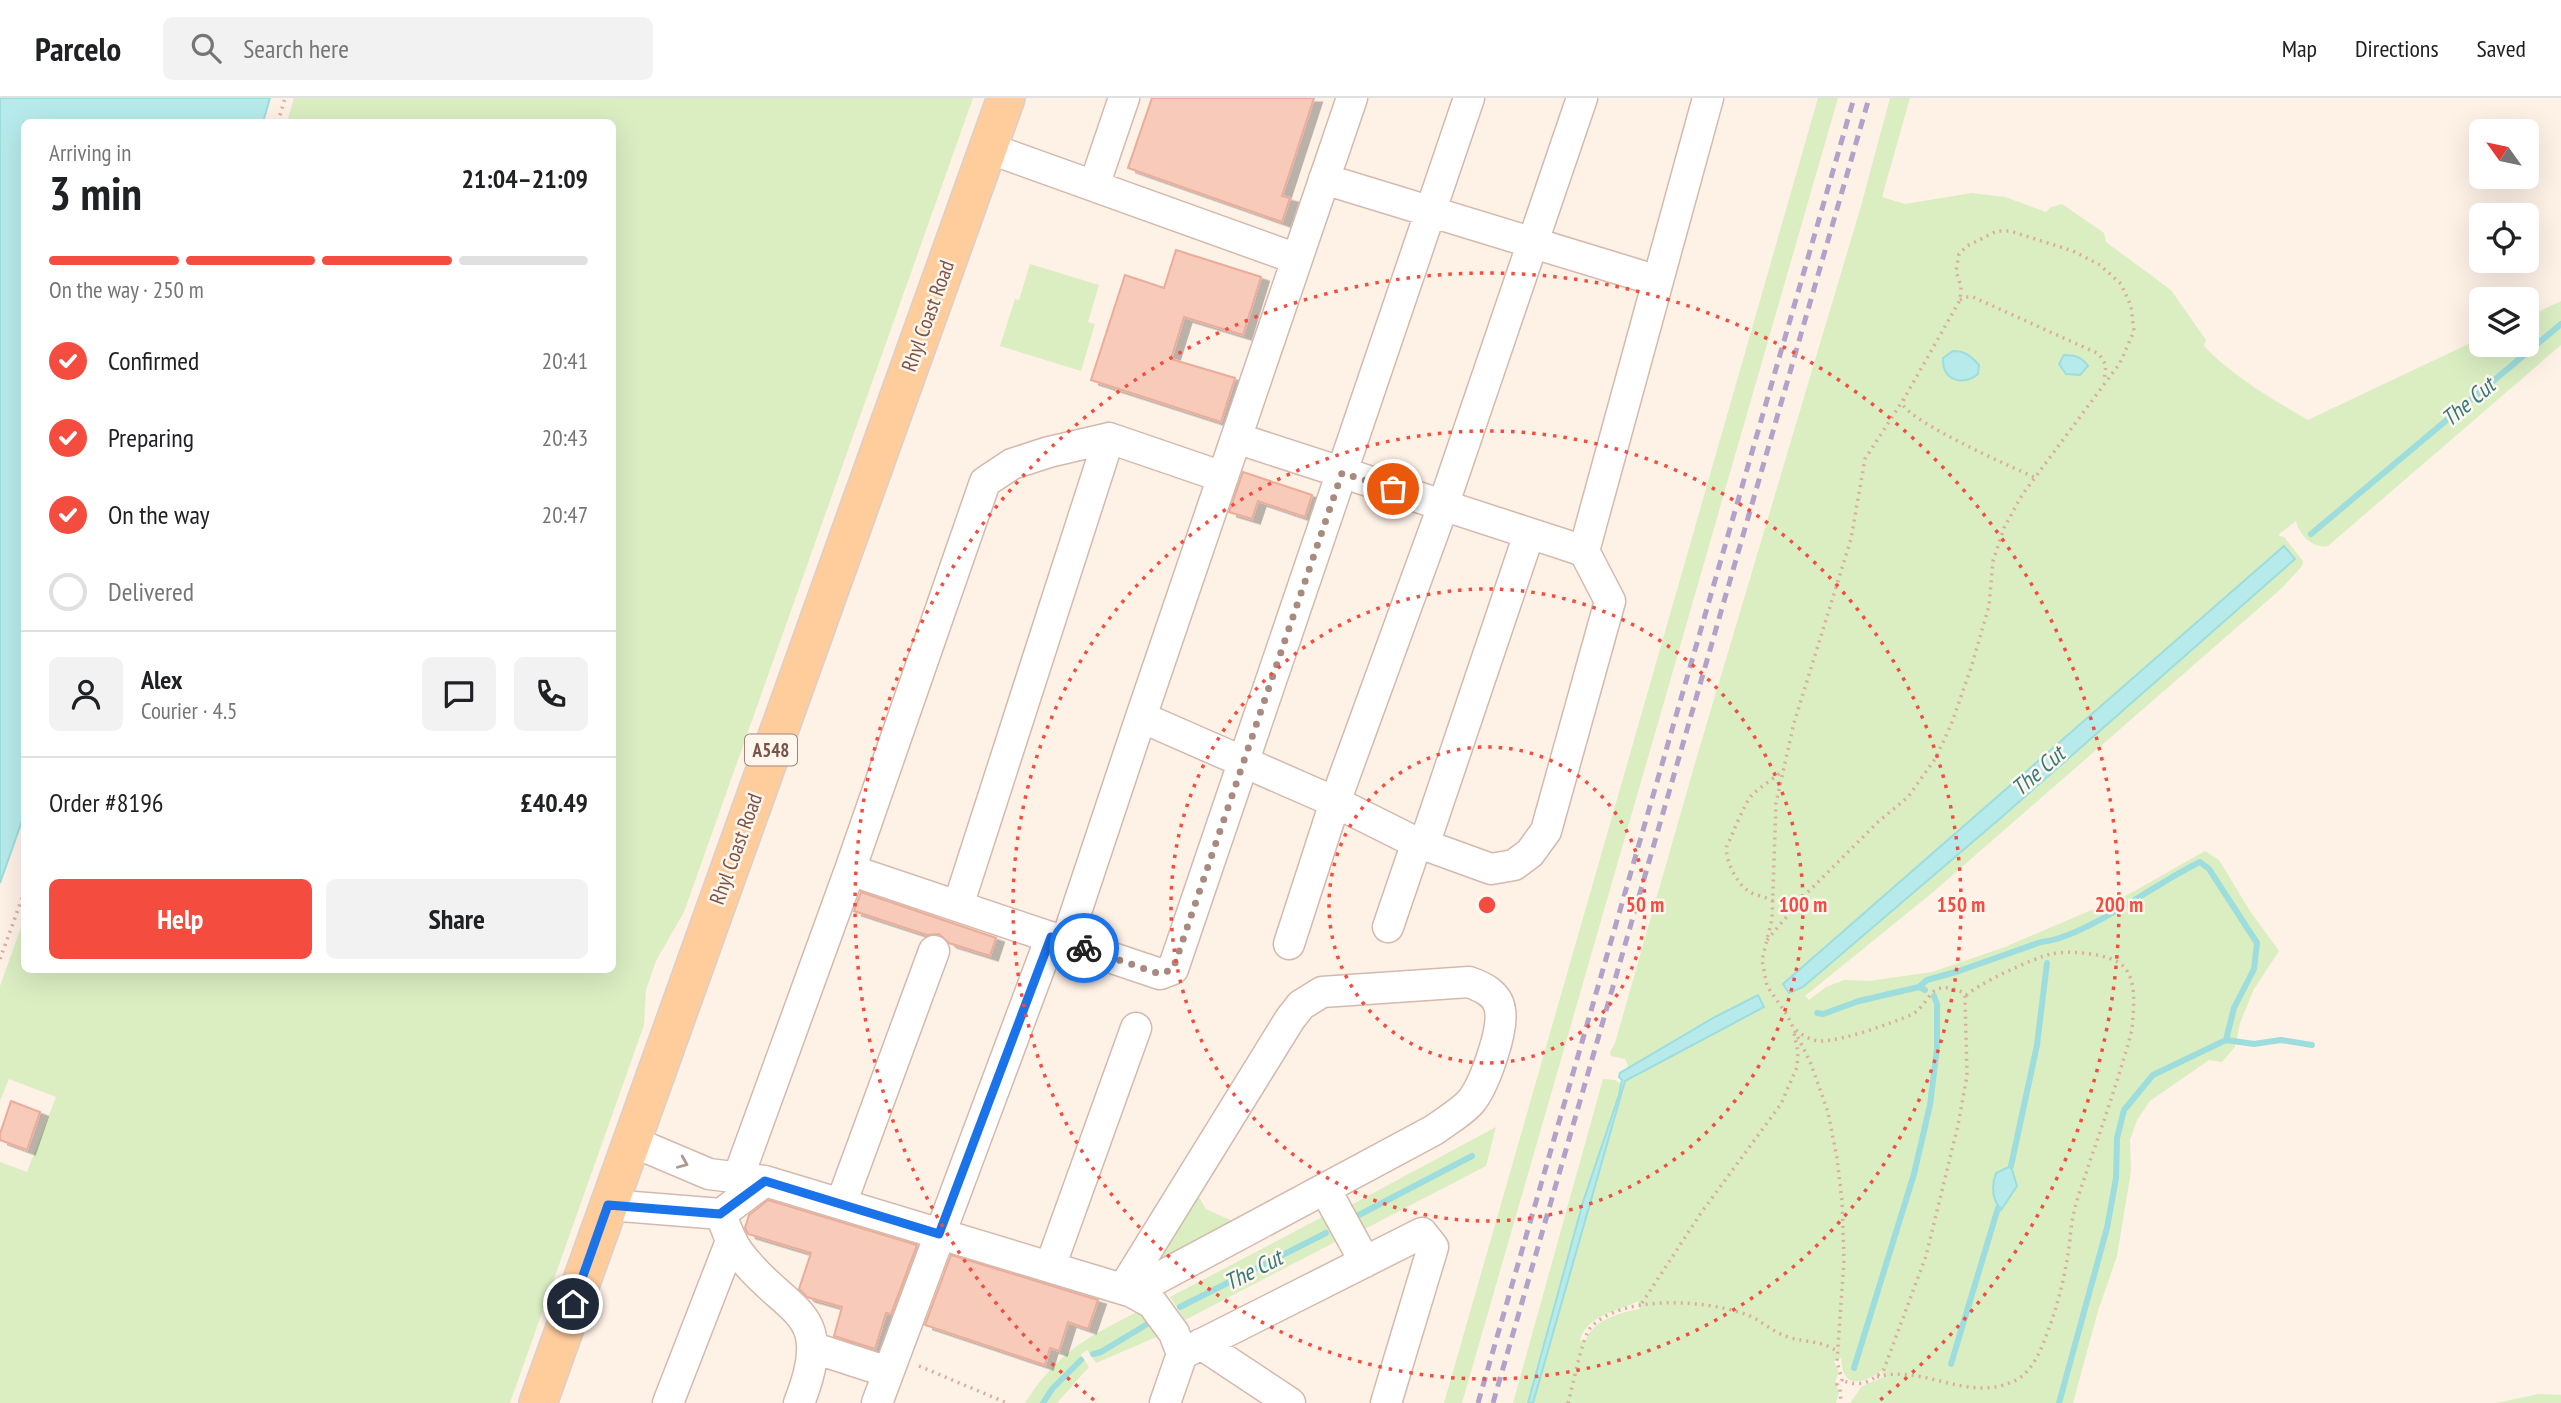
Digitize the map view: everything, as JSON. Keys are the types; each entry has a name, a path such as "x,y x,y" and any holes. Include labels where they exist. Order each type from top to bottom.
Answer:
{"main road":[{"name":"Rhyl Coast Road","path":"538,1403 1006,98"}],"lane":[{"path":"1094,186 1124,98"},
{"path":"877,1403 939,1234 1059,939 1141,717 1352,98"},
{"path":"850,870 1160,974 1173,969 1469,98"},
{"path":"1289,944 1335,802 1443,506 1582,98"},
{"path":"1141,717 1335,802 1420,844 1491,869 1514,864 1530,853 1546,831 1610,601 1584,551 1708,98"},
{"path":"988,148 1297,259"},
{"path":"1324,179 1658,281"},
{"path":"1236,438 1584,551"},
{"path":"668,1403 726,1227 751,1180 850,870 985,482 1012,464 1049,452 1109,439 1223,477"},
{"path":"958,906 1109,439"},
{"path":"1388,926 1420,844 1529,534"},
{"path":"841,1204 934,951"},
{"path":"1469,982 1485,987 1496,999 1501,1011 1496,1044 1484,1080 1471,1102 1434,1130 1330,1198 1136,1294 1290,1019 1301,1005 1322,992 1469,982"},
{"path":"1049,1267 1136,1028"},
{"path":"631,1141 709,1174 751,1180 841,1204 1136,1294 1186,1344 1290,1403"},
{"path":"1330,1198 1365,1262"},
{"path":"608,1205 726,1227 747,1262 799,1313 811,1335 814,1348 809,1377 799,1403"},
{"path":"1165,1403 1186,1344 1422,1233 1433,1247 1386,1403"},
{"path":"814,1348 891,1364"}],"path":[{"path":"279,119 285,98"},
{"path":"1767,940 1805,895 1878,822 1908,797 1935,760 1951,725 1971,668 1989,606 1993,561 2004,528 2022,495 2120,363 2134,331 2131,306 2122,284 2100,265 2060,247 2010,231 1997,231 1967,246 1959,254 1956,271 1961,287 1960,300 1905,397 1865,459 1851,539 1794,723 1783,770 1776,803 1772,919 1762,960 1767,986 1793,1027 1811,1064 1828,1112 1837,1158 1844,1260 1838,1352 1842,1380"},
{"path":"1960,300 1973,297 2099,354 2106,365 2106,376 2101,389"},
{"path":"1905,397 1903,405 1907,411 2035,478"},
{"path":"1773,901 1747,890 1725,854 1748,800 1754,792 1783,770"},
{"path":"0,959 21,901"},
{"path":"1842,1380 1855,1384 1904,1373 1969,1388 2010,1383 2027,1372 2049,1329 2064,1276 2072,1222 2132,1030 2131,978 2119,962 2109,958 2077,953 2048,954 1974,987 1965,997"},
{"path":"1793,1027 1812,1040 1822,1041 1864,1031 1913,1014 1921,1008 1931,991 1937,988 1958,990 1965,997 1967,1076 1958,1125 1926,1256 1884,1369 1877,1377"},
{"path":"1641,1305 1709,1201 1781,1104 1797,1067 1798,1052 1793,1027"},
{"path":"1569,1403 1586,1334 1603,1317 1641,1305 1702,1306 1746,1314 1783,1335 1821,1342 1838,1352"},
{"path":"891,1364 1007,1403"},
{"path":"1841,1403 1840,1388 1837,1384 1842,1380"}],"green space":[{"path":"294,98 973,98 684,912 656,961 646,990 644,1025 510,1403 0,1403 0,1162 27,1172 56,1097 9,1079 0,1101 0,986 21,927 21,973 616,973 616,119 288,119"},
{"path":"1818,98 1838,98 1462,1403 1444,1403"},
{"path":"1890,98 1910,98 1882,197 1905,204 1972,193 2005,197 2046,212 2051,207 2062,204 2104,233 2106,242 2171,290 2206,340 2204,346 2215,357 2253,386 2308,420 2469,344 2469,357 2539,357 2539,311 2561,301 2561,345 2328,546 2317,545 2308,540 2296,521 2278,535 2284,537 2303,561 2302,566 2282,588 1932,893 1805,996 1809,1000 1826,987 1844,980 1870,981 1932,972 2005,947 2131,893 2205,851 2219,860 2250,911 2279,951 2254,989 2240,1023 2235,1047 2222,1062 2209,1060 2150,1101 2137,1120 2130,1140 2131,1171 2117,1256 2098,1311 2073,1403 1850,1403 1862,1386 1884,1377 1881,1371 1868,1379 1852,1381 1844,1373 1841,1358 1834,1361 1839,1372 1835,1382 1839,1392 1836,1403 1513,1403 1603,1079 1620,1083 1634,1078 1758,995 1715,1017 1626,1070 1628,1065 1625,1059 1611,1056 1861,206","holes":["1638,1301 1640,1309 1600,1323 1585,1342 1580,1340 1589,1324 1596,1319"]},
{"path":"1030,264 1099,285 1088,322 1095,324 1081,371 1000,346"},
{"path":"1496,1127 1486,1166 1361,1231 1349,1206"},
{"path":"1193,1187 1206,1209 1237,1223 1166,1259 1157,1256"},
{"path":"1326,1215 1339,1240 1185,1320 1170,1297"},
{"path":"1143,1309 1161,1335 1096,1363 1087,1350 1081,1354 1089,1367 1057,1403 1025,1403 1050,1369 1076,1346"},
{"path":"2539,1394 2561,1395 2561,1403 2496,1403"}],"water":[{"path":"0,98 270,98 264,119 21,119 21,824 0,883"},
{"path":"1953,351 1964,353 1973,359 1979,365 1978,374 1966,380 1949,376 1943,366 1943,358"},
{"path":"2064,355 2078,357 2088,366 2080,375 2066,374 2059,364"},
{"path":"2284,546 2295,559 2003,816 1803,987 1789,993 1783,984"},
{"path":"1758,995 1764,1007 1625,1081 1533,1403 1528,1403 1583,1202 1619,1095 1622,1080 1620,1073"},
{"path":"2011,1166 2017,1186 2001,1210 1994,1197 1994,1178 1996,1173"}],"building":[{"path":"1152,98 1314,98 1282,196 1290,198 1282,222 1128,168"},
{"path":"1176,250 1261,277 1243,335 1184,317 1171,359 1235,378 1221,422 1091,380 1125,275 1164,288"},
{"path":"1243,472 1312,495 1305,517 1258,501 1252,519 1229,512"},
{"path":"861,892 996,938 990,956 949,943 939,934 927,935 854,911"},
{"path":"11,1101 40,1112 27,1150 0,1140"},
{"path":"768,1200 917,1245 891,1314 886,1313 875,1349 834,1336 842,1307 807,1297 799,1289 811,1253 748,1234 745,1228 749,1215"},
{"path":"951,1255 1098,1300 1088,1329 1068,1322 1059,1351 1050,1348 1045,1365 925,1325"}],"waterway":[{"name":"The Cut","path":"2311,534 2561,324"},
{"path":"1919,987 1927,980 2078,931 2200,862 2209,869 2257,943 2254,969 2234,1008 2226,1040 2153,1075 2124,1110 2117,1138 2116,1178 2107,1228 2059,1403"},
{"path":"2011,1166 2037,1045 2047,963"},
{"path":"1817,1013 1823,1014 1859,1001 1919,987 1925,990"},
{"path":"1854,1368 1914,1174 1930,1105 1937,1048 1937,1004 1934,996"},
{"path":"2226,1040 2254,1044 2281,1040 2312,1045"},
{"name":"The Cut","path":"1357,1216 1472,1156"},
{"path":"1951,1364 1998,1208"},
{"name":"The Cut","path":"1180,1307 1326,1233"},
{"name":"The Cut","path":"1093,1354 1101,1352 1149,1323"},
{"name":"The Cut","path":"1043,1403 1052,1389 1081,1360"}],"railway":[{"path":"1478,1403 1854,98"},
{"path":"1493,1403 1869,98"}],"way so far":[{"path":"1084,948 1160,974 1173,969 1342,473 1393,489"}],"route":[{"path":"573,1304 608,1205 720,1214 765,1181 939,1234 1051,937 1084,948"}]}
